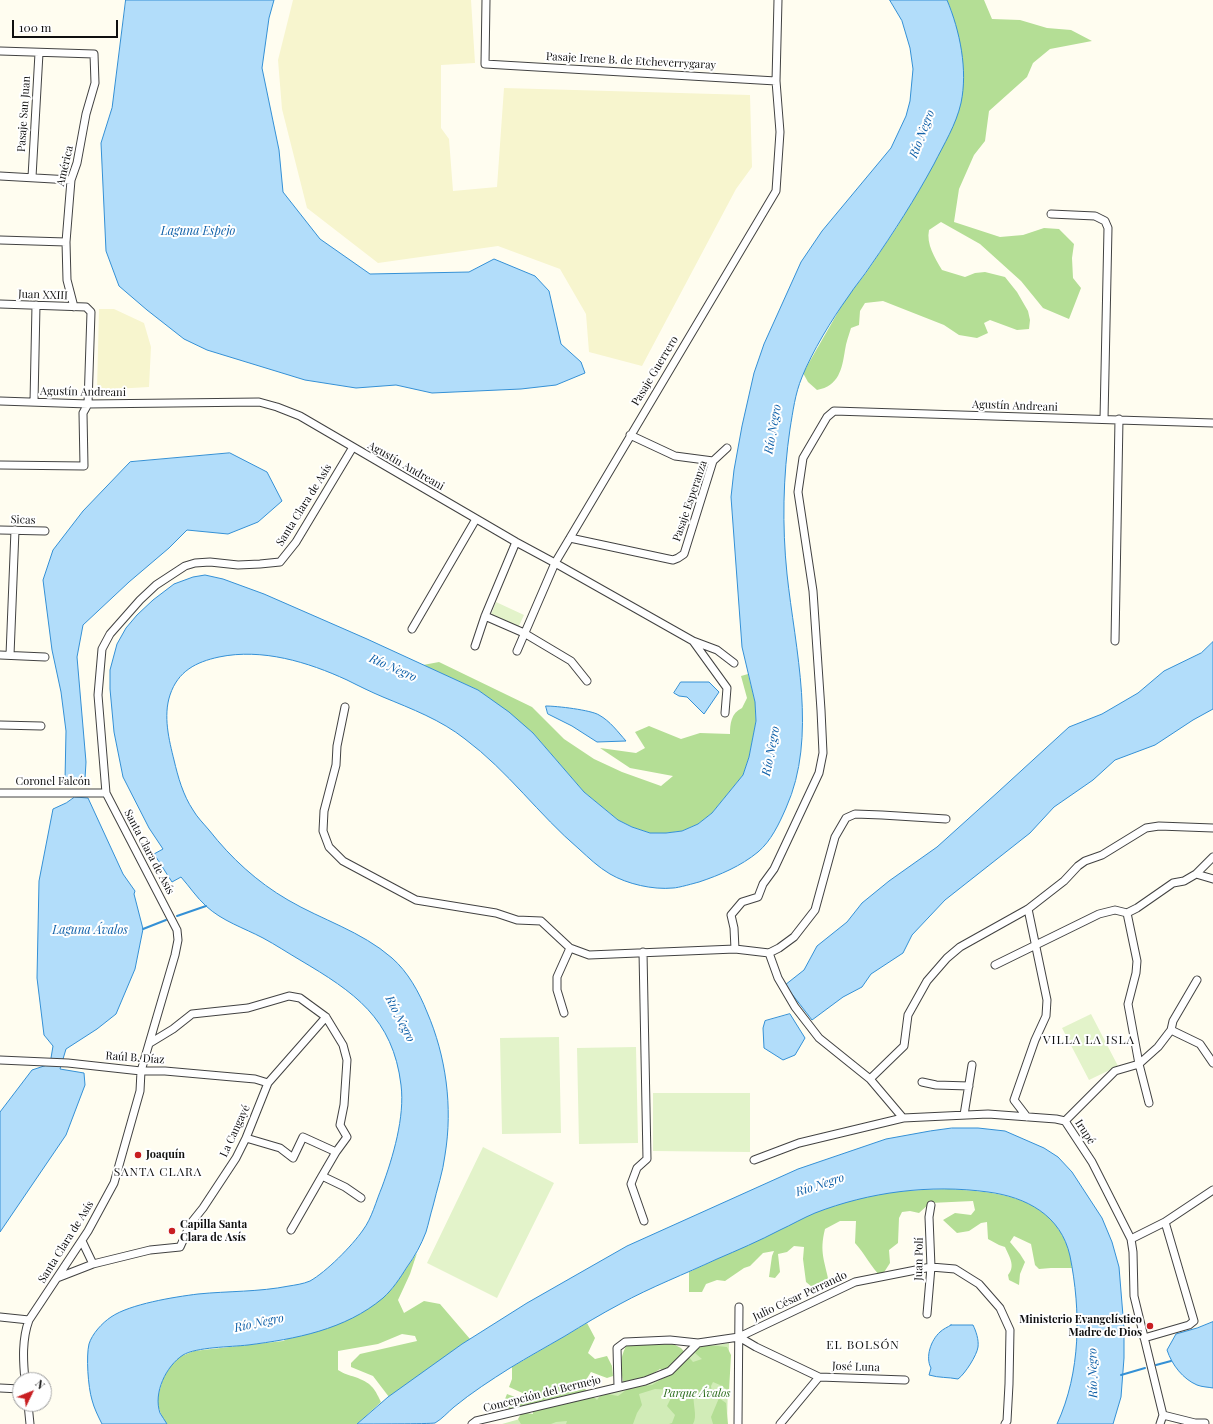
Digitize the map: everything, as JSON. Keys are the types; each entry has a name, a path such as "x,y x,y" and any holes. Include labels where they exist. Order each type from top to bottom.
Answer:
{"street":[{"name":"Pasaje Irene B. de Etcheverrygaray","path":"486,0 485,64 776,81"},
{"path":"776,81 778,0"},
{"path":"0,52 39,53"},
{"name":"América","path":"39,53 94,54 95,83 86,114 77,163 71,180 66,242 67,280 74,307"},
{"name":"Pasaje San Juan","path":"32,177 39,53"},
{"name":"Pasaje Guerrero","path":"517,651 555,563 776,191 780,132 776,81"},
{"path":"0,176 71,180"},
{"path":"1051,214 1095,216 1105,221 1108,228 1104,419"},
{"path":"0,240 66,242"},
{"name":"Juan XXIII","path":"0,304 86,307 91,312 88,404"},
{"path":"34,402 36,305"},
{"name":"Agustín Andreani","path":"0,401 88,404 259,402 300,416 516,542 693,641 727,688 725,713"},
{"path":"0,465 84,466 83,413 88,404"},
{"name":"Agustín Andreani","path":"735,950 734,928 731,915 742,902 758,897 764,884 774,869 819,773 823,753 813,591 798,492 803,458 826,417 834,411 1213,423"},
{"path":"1115,641 1119,420"},
{"path":"630,435 675,456 713,461"},
{"name":"Santa Clara de Asís","path":"24,1372 25,1330 29,1320 82,1241 114,1183 140,1091 141,1071 177,949 178,940 177,930 106,793 98,695 102,649 110,634 140,600 156,585 185,566 195,563 210,562 238,565 280,562 296,542 353,448"},
{"name":"Pasaje Esperanza","path":"570,538 673,560 678,558 684,554 713,461 727,448"},
{"path":"412,629 476,519"},
{"name":"Sicas","path":"0,530 45,531"},
{"path":"10,655 15,530"},
{"path":"475,646 485,616 516,542"},
{"path":"485,616 524,633 571,661 587,681"},
{"path":"693,641 717,650 734,663"},
{"path":"0,655 45,657"},
{"path":"344,707 337,746 336,765 324,811 323,831 329,847 343,861 416,900 496,912 517,920 541,921 570,948 589,955 735,950 769,953 794,937 815,910 835,837 846,818 855,814 946,819"},
{"path":"0,725 41,726"},
{"name":"Coronel Falcón","path":"0,793 106,793"},
{"path":"870,1079 904,1046 908,1015 927,981 947,958 967,942 1028,909 1064,881 1084,861 1102,855 1146,828 1159,826 1213,828"},
{"path":"995,965 1099,914 1115,910 1126,913 1137,908 1173,883 1184,881 1196,874 1213,857"},
{"path":"1196,874 1213,879"},
{"path":"1027,1117 1014,1100 1034,1040 1046,1016 1047,1000 1028,909"},
{"path":"1126,913 1136,961 1136,973 1128,1004 1139,1064 1149,1103"},
{"path":"564,1014 557,990 557,977 570,948"},
{"path":"643,952 647,1158 637,1168 631,1184 644,1221"},
{"path":"769,953 778,978 795,1007 819,1038 870,1079 903,1118"},
{"path":"1065,1121 1115,1071 1139,1064 1158,1047 1171,1030 1173,1021 1197,980"},
{"path":"150,1043 173,1029 192,1014 248,1008 288,996 300,998 326,1016 343,1045 347,1060 344,1105 340,1124 347,1137 336,1152 291,1230"},
{"name":"La Cangayé","path":"57,1278 93,1264 150,1250 180,1247 191,1223 203,1208 236,1158 246,1138 268,1083 326,1016"},
{"path":"1171,1030 1200,1044 1213,1063"},
{"name":"Raúl B. Díaz","path":"0,1060 68,1062 141,1071 165,1071 254,1079 268,1083"},
{"path":"964,1115 972,1065"},
{"path":"922,1082 936,1085 969,1086"},
{"name":"Irupé","path":"754,1160 799,1143 903,1118 988,1114 1065,1121 1092,1162 1131,1239 1134,1252 1134,1296 1163,1415"},
{"path":"246,1138 280,1148 293,1158 303,1137 336,1152"},
{"path":"322,1176 345,1187 361,1198"},
{"path":"1131,1239 1165,1222 1213,1190"},
{"name":"Juan Polí","path":"927,1314 931,1267 931,1205"},
{"path":"1144,1338 1190,1325 1194,1321 1165,1222"},
{"path":"82,1241 93,1264"},
{"name":"Julio César Perrando","path":"739,1336 855,1282 931,1267 955,1268 979,1284 1000,1308 1010,1330 1009,1384 1006,1424"},
{"path":"738,1424 739,1307"},
{"path":"0,1317 29,1320"},
{"path":"739,1336 756,1347 819,1377"},
{"name":"Concepción del Bermejo","path":"618,1387 617,1348 625,1342 670,1340 698,1343 739,1336"},
{"name":"Concepción del Bermejo","path":"472,1424 476,1421 645,1381 670,1371 698,1343"},
{"name":"José Luna","path":"780,1424 819,1377 905,1380"},
{"path":"0,1388 12,1388"},
{"path":"29,1412 30,1424"},
{"path":"1160,1424 1163,1415 1195,1423 1205,1423"}],"shaded area":[{"path":"293,0 471,0 475,63 441,65 441,128 449,139 453,191 497,187 504,88 750,95 752,167 736,189 642,366 589,352 586,314 560,269 498,246 378,263 307,208 282,109 278,60"},
{"path":"99,309 114,309 144,323 151,347 149,387 97,390"}],"green space":[{"path":"947,0 984,0 992,19 1020,20 1047,28 1071,30 1092,41 1050,49 1033,63 1027,77 989,111 985,141 974,155 959,189 954,222 1000,237 1023,235 1044,228 1059,229 1074,244 1072,258 1073,278 1081,288 1069,319 1043,308 1021,281 980,244 941,222 929,230 928,235 932,251 942,270 965,277 975,273 985,272 1005,277 1017,292 1028,311 1030,320 1029,329 1017,330 990,320 984,323 988,333 977,338 959,335 944,325 883,301 865,303 860,311 859,325 851,328 841,370 838,376 830,385 817,390 808,382 803,373 845,300 866,273 897,227 925,180 952,12"},
{"path":"496,602 524,615 518,628 491,615"},
{"path":"439,662 532,707 564,739 594,759 622,772 661,786 673,776 630,768 600,748 636,753 645,748 635,732 649,726 681,739 700,733 730,734 733,716 742,708 747,698 741,676 748,674 755,702 756,721 749,757 743,775 712,813 698,824 682,831 666,833 650,833 632,827 618,820 584,792 533,733 478,690 423,665"},
{"path":"1091,1014 1118,1066 1089,1080 1062,1028"},
{"path":"559,1037 561,1133 502,1134 500,1038"},
{"path":"636,1047 638,1143 579,1144 577,1048"},
{"path":"653,1093 750,1093 750,1152 653,1151"},
{"path":"483,1147 554,1183 497,1298 427,1263"},
{"path":"949,1189 1001,1195 1018,1199 1033,1206 1046,1215 1058,1228 1067,1244 1072,1268 1039,1269 1035,1265 1031,1244 1014,1236 1010,1242 1025,1262 1020,1274 1019,1285 1009,1280 1008,1275 1012,1265 1005,1247 988,1239 987,1222 981,1223 969,1231 957,1233 943,1220 955,1213 971,1215 975,1210 973,1201 930,1203 919,1213 910,1211 902,1212 899,1218 898,1243 889,1250 890,1263 881,1277 855,1243 856,1221 840,1221 825,1229 823,1237 823,1251 824,1263 829,1283 820,1290 812,1287 806,1282 803,1259 804,1247 794,1246 787,1252 778,1254 780,1272 775,1278 769,1277 774,1251 763,1253 750,1266 744,1268 725,1281 717,1280 706,1284 702,1292 689,1292 689,1272 804,1217 824,1209 870,1195"},
{"path":"417,1253 410,1274 398,1300 404,1313 424,1301 440,1304 470,1339 389,1397 373,1376 351,1367 351,1363 360,1354 417,1341 415,1336 402,1334 378,1344 338,1351 338,1370 368,1384 374,1389 381,1402 357,1424 167,1424 163,1419 158,1406 158,1396 163,1379 170,1367 179,1357 194,1351 283,1341 392,1289"},
{"path":"587,1323 595,1338 588,1353 595,1359 607,1356 612,1366 613,1376 607,1378 591,1372 586,1380 585,1389 597,1400 602,1393 618,1396 629,1388 652,1385 670,1374 660,1369 643,1379 623,1382 621,1368 621,1360 626,1346 669,1342 681,1348 693,1362 702,1359 695,1353 700,1346 708,1345 727,1347 731,1355 729,1391 713,1382 711,1386 712,1393 708,1397 694,1394 695,1417 693,1424 669,1424 672,1423 675,1415 667,1406 675,1390 655,1389 639,1394 642,1405 633,1424 566,1424 567,1421 551,1424 521,1424 518,1419 522,1412 533,1414 532,1409 512,1411 503,1404 507,1394 523,1400 527,1395 509,1387 512,1379 512,1367"},
{"name":"Parque Ávalos","path":"729,1343 727,1424 502,1424 673,1376 698,1348"},
{"path":"719,1398 726,1403 728,1424 713,1424 711,1417"}],"water":[{"name":"Laguna Espejo","path":"126,0 274,0 269,18 262,68 279,150 283,192 320,239 370,274 469,272 494,259 535,276 549,291 561,344 581,362 585,373 556,385 521,389 432,393 396,385 356,388 305,380 207,350 184,339 147,310 119,286 106,251 101,143 112,108"},
{"name":"Río Negro","path":"890,0 947,0 956,25 962,51 964,77 963,90 956,119 934,164 896,228 823,336 806,367 796,396 790,429 786,465 784,519 785,556 802,692 801,752 796,781 786,808 771,837 763,848 745,862 699,882 675,888 640,886 617,878 598,865 564,836 481,752 456,732 426,715 332,673 301,662 284,658 252,654 219,657 195,665 183,674 173,687 170,695 167,720 170,744 177,773 189,804 198,818 235,860 255,877 288,900 367,940 392,958 403,970 420,997 434,1029 439,1046 448,1100 447,1137 443,1168 426,1232 413,1259 390,1291 383,1298 352,1318 319,1331 266,1343 189,1352 183,1355 171,1366 162,1381 158,1397 158,1405 160,1413 167,1424 102,1424 95,1409 91,1394 88,1349 92,1336 104,1322 119,1312 153,1302 198,1294 278,1288 305,1283 316,1277 346,1251 369,1220 394,1150 400,1123 402,1097 397,1062 380,1024 368,1009 354,996 320,972 256,934 226,920 212,911 199,899 181,877 172,882 154,854 163,849 149,828 123,777 114,732 110,689 110,670 117,644 126,628 137,615 153,600 174,584 193,577 205,575 223,579 264,594 478,690 509,712 533,733 584,792 618,820 632,827 650,833 682,831 698,824 712,813 743,775 749,757 756,721 755,702 742,647 731,497 742,426 754,373 764,344 801,262 822,231 891,148 906,116 910,101 913,69 910,48 902,21"},
{"path":"230,453 267,472 282,501 258,522 228,534 187,530 83,625 77,657 86,762 85,779 74,784 65,780 66,731 61,692 52,650 43,580 53,550 83,511 130,462"},
{"path":"1213,642 1213,709 1193,720 1155,745 1115,760 1093,780 1054,807 1030,833 945,900 912,935 903,953 871,974 862,987 843,997 812,1020 785,985 804,970 817,946 847,922 862,903 889,881 937,847 1069,727 1102,714 1138,693 1164,671 1201,653"},
{"path":"681,682 709,682 719,692 704,714 687,697 679,696 674,693"},
{"path":"546,706 595,713 607,720 626,741 597,742 572,726 548,714"},
{"name":"Laguna Ávalos","path":"75,797 88,798 123,874 135,891 134,894 143,929 135,969 116,1014 97,1029 66,1049 60,1069 84,1073 85,1085 66,1135 0,1232 0,1112 32,1070 50,1064 53,1046 44,1035 37,978 39,881 53,809"},
{"path":"790,1014 805,1038 795,1055 783,1060 764,1048 763,1028 765,1021"},
{"name":"Río Negro","path":"952,1128 978,1128 1005,1131 1044,1148 1058,1157 1072,1172 1102,1218 1112,1242 1119,1267 1124,1328 1124,1358 1121,1397 1113,1424 1057,1424 1071,1384 1077,1341 1074,1277 1070,1256 1059,1229 1040,1210 1016,1198 988,1192 944,1189 878,1195 836,1206 811,1215 756,1242 644,1292 606,1312 496,1377 467,1397 435,1423 357,1424 388,1397 462,1344 527,1303 627,1246 798,1169 886,1139"},
{"path":"1213,1322 1213,1388 1199,1386 1187,1379 1175,1366 1167,1350 1176,1334"},
{"path":"951,1325 973,1325 978,1341 978,1347 975,1355 967,1369 958,1379 929,1375 931,1368 929,1364 929,1354 934,1339 940,1332"}],"waterway":[{"path":"177,916 206,906"},
{"path":"143,929 166,920"},
{"path":"1156,1365 1171,1361"},
{"path":"1121,1375 1145,1368"}],"place":[{"name":"Joaquín","path":"138,1155"},
{"name":"Capilla Santa Clara de Asís","path":"172,1231"},
{"name":"Ministerio Evangelístico Madre de Dios","path":"1150,1326"}],"district":[{"name":"VILLA LA ISLA","path":"1089,1040"},
{"name":"SANTA CLARA","path":"158,1172"},
{"name":"EL BOLSÓN","path":"863,1345"}]}
